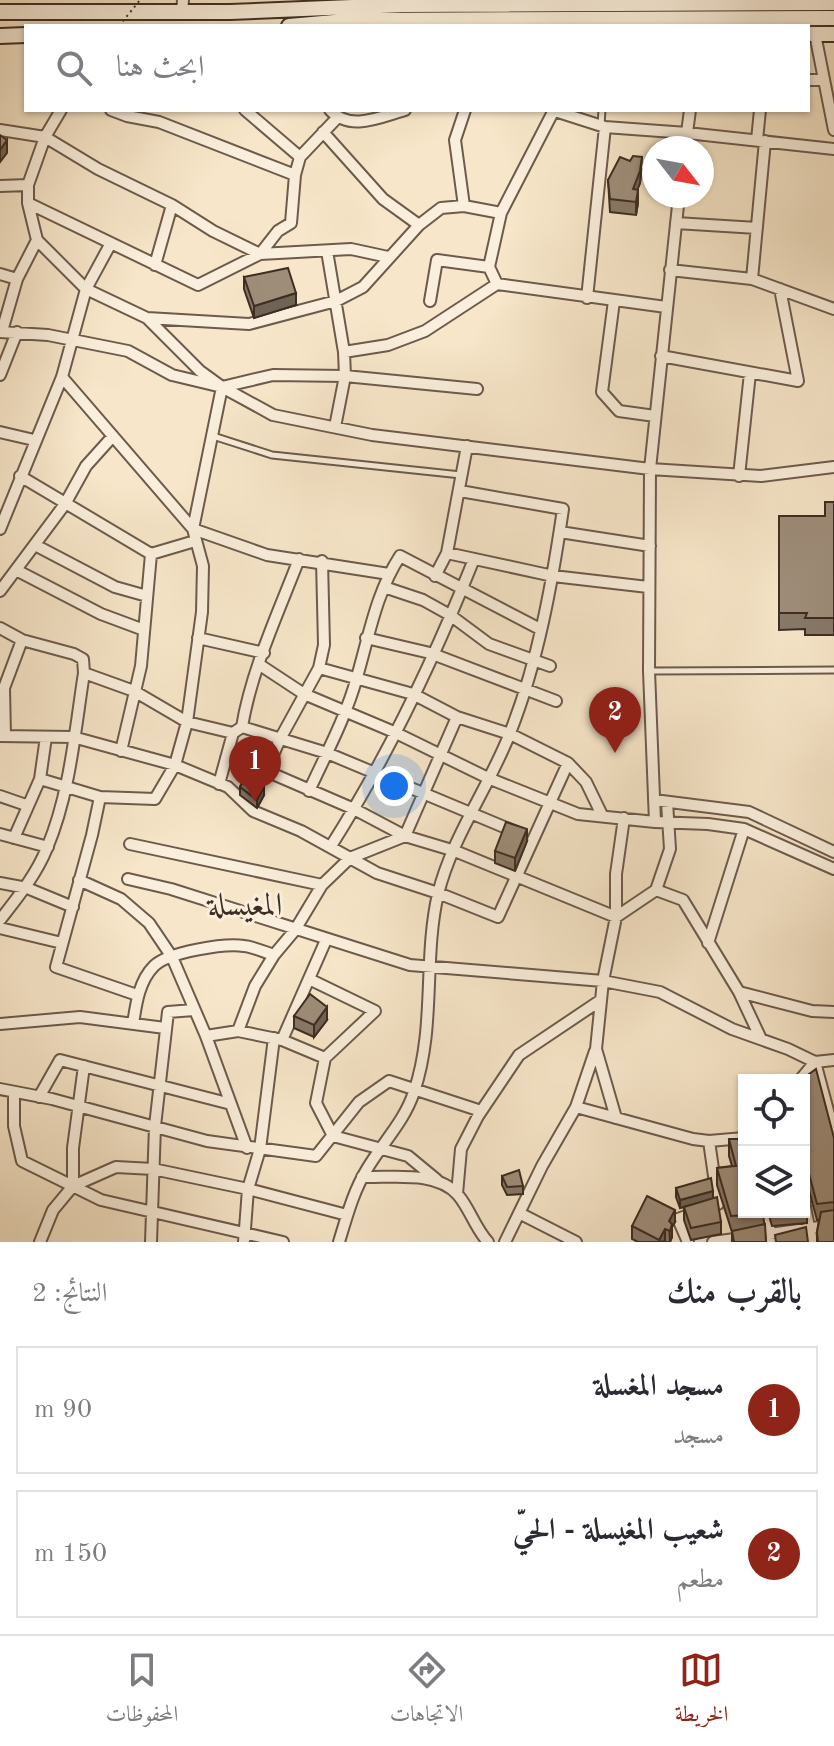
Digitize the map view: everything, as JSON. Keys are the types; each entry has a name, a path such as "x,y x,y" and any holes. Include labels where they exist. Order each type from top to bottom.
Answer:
{"main road":[{"path":"230,12 261,0"},
{"path":"0,12 182,6 230,12 401,5 834,3"},
{"path":"312,24 357,20 834,18"},
{"path":"811,34 834,34"},
{"path":"0,36 24,35"}],"street":[{"path":"811,34 834,130"},
{"path":"810,80 824,80"},
{"path":"60,112 45,137 28,185 28,203 37,240 86,289 147,318 200,371 273,415 372,435 650,469 761,476 834,467"},
{"path":"116,112 159,122 295,175"},
{"path":"247,112 300,157"},
{"path":"260,254 278,231 291,223 295,175 300,157 323,132 333,114 359,123 398,112"},
{"path":"464,112 455,140 464,206"},
{"path":"497,284 489,267 501,213 552,112"},
{"path":"559,112 603,126 834,149"},
{"path":"687,136 690,112"},
{"path":"752,279 757,228 760,112"},
{"path":"587,298 603,126"},
{"path":"0,130 45,137 98,169 172,205 213,231 260,254"},
{"path":"323,132 383,199 419,225"},
{"path":"0,186 28,185"},
{"path":"28,203 198,285 260,254 351,249 388,257"},
{"path":"155,265 172,205"},
{"path":"147,318 249,324 336,301 363,287 419,225 441,208 464,206 501,213"},
{"path":"655,822 649,671 650,469 678,208"},
{"path":"676,223 757,228"},
{"path":"37,240 17,279 1,332 73,340 128,351 172,375 222,387 273,375 345,376 477,389"},
{"path":"0,529 62,377 86,289 111,243"},
{"path":"327,251 344,352 345,376 335,427"},
{"path":"430,301 437,260 489,267"},
{"path":"670,270 752,279 834,309"},
{"path":"0,274 17,279"},
{"path":"344,352 388,345 425,331 497,284 666,307"},
{"path":"661,356 798,381 780,289"},
{"path":"614,301 602,392 619,411 655,416"},
{"path":"0,375 17,332"},
{"path":"739,476 750,373"},
{"path":"62,377 193,529 267,555 322,561 389,574"},
{"path":"40,779 100,797 155,799 175,765 187,722 198,638 203,566 193,529 222,387"},
{"path":"0,432 34,440"},
{"path":"0,591 65,504 86,466 113,436"},
{"path":"435,576 447,553 467,446"},
{"path":"20,476 151,554 195,541"},
{"path":"339,1242 353,1194 404,1117 415,1090 425,1049 430,998 429,968 438,893 471,814 510,734 526,687 553,576 563,509 460,491"},
{"path":"560,532 650,546"},
{"path":"35,545 115,587 147,596"},
{"path":"447,553 553,576 648,587"},
{"path":"121,751 141,666 151,554"},
{"path":"309,791 345,713 366,638 389,574 400,556 540,629"},
{"path":"219,784 299,559"},
{"path":"331,846 354,809 434,654 474,559"},
{"path":"266,771 319,668 324,645 322,561"},
{"path":"16,570 101,614 144,630"},
{"path":"384,587 423,600 450,615 489,644 550,666"},
{"path":"0,628 22,640 74,654 83,659 84,673 65,788 48,847 27,888 0,920"},
{"path":"198,638 264,653"},
{"path":"366,638 434,654 556,701"},
{"path":"22,640 4,688 3,736 73,737 175,765 228,787 253,811 331,846 377,873 498,917 568,763"},
{"path":"260,665 304,694 394,732 488,778 578,814 744,829 834,869"},
{"path":"319,668 413,694 457,717 510,734 568,763 586,782 602,815"},
{"path":"84,673 134,691 187,722 280,739 327,753 534,839"},
{"path":"238,1031 255,986 322,885 350,858 405,836 457,717"},
{"path":"14,838 40,779 46,737"},
{"path":"226,758 266,771 354,809 405,836 455,851 616,917"},
{"path":"0,796 26,805"},
{"path":"100,797 56,967 137,995"},
{"path":"654,800 749,812 834,852"},
{"path":"616,917 656,890 670,849 667,802"},
{"path":"505,1242 542,1166 576,1107 596,1049 603,981 616,917 616,874 624,818"},
{"path":"708,943 744,829"},
{"path":"0,834 48,847"},
{"path":"130,844 322,885"},
{"path":"128,879 171,889 410,965 603,981 660,992 732,1029 815,1062 834,1060"},
{"path":"79,880 121,899 149,923 172,957 206,1036 247,1148"},
{"path":"0,883 27,888 73,907"},
{"path":"656,890 683,900 739,992 761,1039"},
{"path":"0,928 62,943"},
{"path":"244,1236 248,1189 260,1149 278,1039 326,940"},
{"path":"133,1024 137,995 155,965 210,947 243,945 274,955"},
{"path":"309,979 375,1011 325,1058 316,1103 333,1136 408,1156 457,1194 476,1230 488,1242"},
{"path":"739,992 812,1011 834,1012"},
{"path":"457,1194 461,1149 481,1111 519,1055 601,1000"},
{"path":"151,1242 155,1126 165,1028 168,1012 194,1010"},
{"path":"0,1024 80,1017 165,1028"},
{"path":"206,1036 238,1031 278,1039 325,1058"},
{"path":"596,1049 616,1118"},
{"path":"39,1097 60,1060 231,1104"},
{"path":"805,1074 815,1062"},
{"path":"815,1062 834,1133"},
{"path":"73,1186 73,1148 84,1066"},
{"path":"0,1089 78,1106 207,1141 316,1156 359,1102 389,1081 481,1111"},
{"path":"14,1092 14,1126 22,1161 101,1200 152,1210 244,1236 283,1242"},
{"path":"576,1107 709,1141 738,1139"},
{"path":"688,1242 678,1219 718,1204 709,1141"},
{"path":"40,1242 53,1210 73,1186 116,1167 153,1169 248,1189 347,1215"},
{"path":"362,1177 437,1180"},
{"path":"519,1213 576,1242"},
{"path":"767,1218 772,1238"},
{"path":"808,1218 812,1242"},
{"path":"713,1242 727,1238 772,1238 834,1225"}],"lane":[{"path":"602,112 603,126"},
{"path":"213,436 272,455 462,475"},
{"path":"649,671 834,670"}],"path":[{"path":"121,24 140,0"}],"building":[{"path":"0,135 7,140 0,150"},
{"path":"633,156 642,157 633,189 638,190 636,202 610,199 608,180 620,157 630,161"},
{"path":"288,268 296,293 254,306 244,277"},
{"path":"825,502 834,502 834,618 805,618 807,613 779,613 779,516 825,516"},
{"path":"245,777 264,786 257,800 240,787"},
{"path":"506,822 527,829 515,858 495,851"},
{"path":"310,994 327,1007 314,1025 294,1016"},
{"path":"816,1069 834,1138 834,1202 817,1204 810,1178 809,1074"},
{"path":"729,1139 738,1139 738,1216 731,1216 717,1168 736,1166"},
{"path":"519,1170 523,1186 507,1187 502,1176"},
{"path":"711,1178 713,1191 680,1200 676,1188"},
{"path":"647,1196 675,1210 669,1221 672,1224 670,1231 665,1229 659,1240 632,1226"},
{"path":"717,1197 721,1222 691,1228 684,1207"},
{"path":"834,1210 834,1242 818,1242 821,1212"},
{"path":"765,1224 766,1242 734,1242 732,1231"},
{"path":"806,1227 808,1242 776,1242 775,1235"}],"place":[{"name":"شعيب المغيسلة - الحيّ","path":"615,753"},
{"name":"مسجد المغسلة","path":"255,802"}],"district":[{"name":"المغيسلة","path":"245,907"}]}
